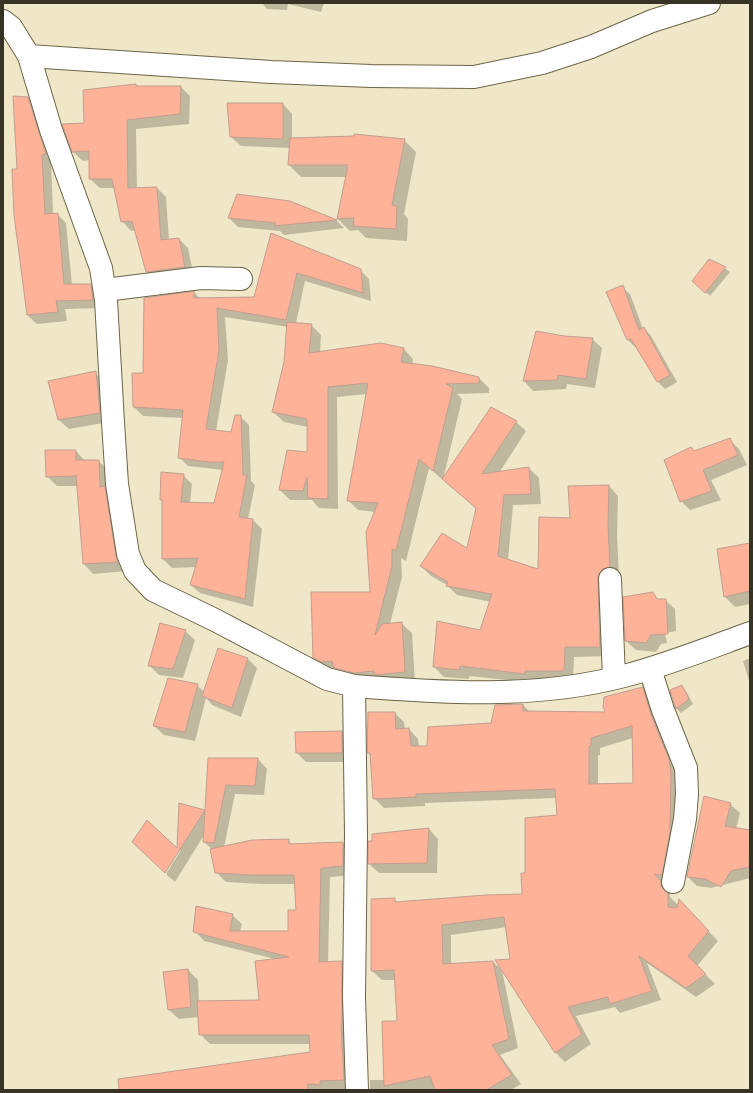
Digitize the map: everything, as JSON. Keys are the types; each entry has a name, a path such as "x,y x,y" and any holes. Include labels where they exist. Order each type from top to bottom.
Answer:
{"street":[{"path":"29,56 271,72 356,76 474,77 542,63 591,47 652,21 709,3"},
{"path":"3,21 11,27 29,56 51,130 101,268 105,290 117,484 128,554 135,571 153,590 215,620 328,679 354,686 421,691 539,691 614,678 650,669 750,633"},
{"path":"105,290 201,278 241,279"},
{"path":"610,579 614,678"},
{"path":"650,669 663,710 686,768 687,794 685,819 673,882"},
{"path":"354,686 356,834 354,997 357,1090"}],"building":[{"path":"136,84 136,86 181,86 180,114 127,120 128,188 157,187 161,240 179,238 185,267 146,272 132,221 121,222 112,179 89,179 89,151 72,152 62,124 84,123 83,90"},
{"path":"13,96 28,97 46,154 42,155 45,214 58,213 64,284 91,284 93,300 56,301 58,312 27,315 14,215 12,169 17,169"},
{"path":"227,103 283,103 283,139 230,137"},
{"path":"354,134 405,139 392,205 397,206 396,229 353,226 354,218 337,219 348,165 288,165 290,138 354,136"},
{"path":"237,194 290,201 337,220 274,226 276,223 228,218"},
{"path":"271,233 361,269 363,293 297,273 286,320 217,308 219,350 206,429 231,432 235,415 241,415 243,475 247,475 239,517 253,519 245,599 190,585 198,558 162,559 162,500 160,500 161,472 184,474 181,502 214,503 224,462 209,462 178,458 183,410 133,407 132,373 143,373 144,298 194,291 194,298 254,297"},
{"path":"709,259 726,267 705,293 692,281"},
{"path":"623,285 639,330 644,327 670,375 657,382 631,339 627,340 606,292"},
{"path":"287,322 312,324 309,353 381,343 404,348 401,362 432,366 479,377 479,383 446,384 453,388 433,471 419,459 396,551 392,549 392,566 375,635 382,624 402,622 405,672 375,675 374,671 354,673 334,668 332,661 322,662 313,658 311,592 370,592 366,532 378,503 347,501 368,383 328,387 328,499 308,498 307,477 303,491 279,490 287,450 307,452 307,419 272,412 284,362"},
{"path":"536,331 564,336 593,338 586,379 558,375 557,380 523,381"},
{"path":"96,371 100,413 58,420 48,381"},
{"path":"491,407 517,421 482,474 529,467 531,494 504,495 498,556 538,569 539,517 570,518 568,486 609,485 608,525 610,567 603,569 599,574 598,580 600,647 565,647 564,671 525,671 525,674 460,666 459,670 433,667 437,621 480,630 492,594 446,586 448,582 420,566 442,533 467,548 476,508 442,479"},
{"path":"730,438 738,455 703,470 712,491 680,502 664,460 691,447 694,451"},
{"path":"45,450 76,450 76,460 99,460 100,487 105,486 118,562 83,564 76,475 46,477"},
{"path":"750,543 750,591 724,597 717,549"},
{"path":"653,592 657,599 666,599 668,634 651,635 646,643 625,641 623,597"},
{"path":"160,623 186,630 173,669 148,666"},
{"path":"218,648 248,658 232,708 202,696"},
{"path":"168,678 198,684 185,732 153,726"},
{"path":"682,685 689,699 676,709 670,690"},
{"path":"643,687 651,715 669,759 671,774 670,832 662,875 654,874 661,881 661,886 668,893 668,907 677,908 679,899 709,931 688,956 706,974 686,988 639,956 652,991 610,1004 608,997 568,1007 582,1034 555,1053 495,960 510,959 504,917 442,925 443,964 493,961 509,1039 492,1045 512,1075 486,1090 435,1090 430,1076 384,1086 382,1021 397,1021 394,970 371,971 371,899 395,898 395,902 486,895 522,894 521,873 525,873 525,818 557,815 555,789 416,794 416,797 373,799 370,753 367,753 368,712 395,712 396,729 409,728 411,746 427,746 428,727 491,723 495,705 523,704 523,711 605,712 603,707 604,697","holes":["632,726 633,783 589,784 589,746 591,746 591,738"]},
{"path":"342,731 342,753 296,753 295,732"},
{"path":"208,758 258,758 255,786 226,785 214,843 203,842"},
{"path":"704,796 731,803 725,826 750,830 749,867 731,871 721,887 705,879 687,877"},
{"path":"179,803 205,810 165,873 132,842 147,820 177,848"},
{"path":"429,828 427,863 368,864 368,841 372,841 372,834"},
{"path":"289,839 289,844 343,842 343,866 321,868 319,962 342,961 341,1025 344,1080 320,1081 320,1085 308,1084 308,1090 119,1090 118,1079 310,1052 309,1035 199,1035 197,1001 259,1000 255,961 289,957 193,932 196,906 233,914 230,931 288,931 288,910 296,910 294,875 215,873 210,849 252,840"},
{"path":"188,969 191,1007 168,1010 163,972"}]}
